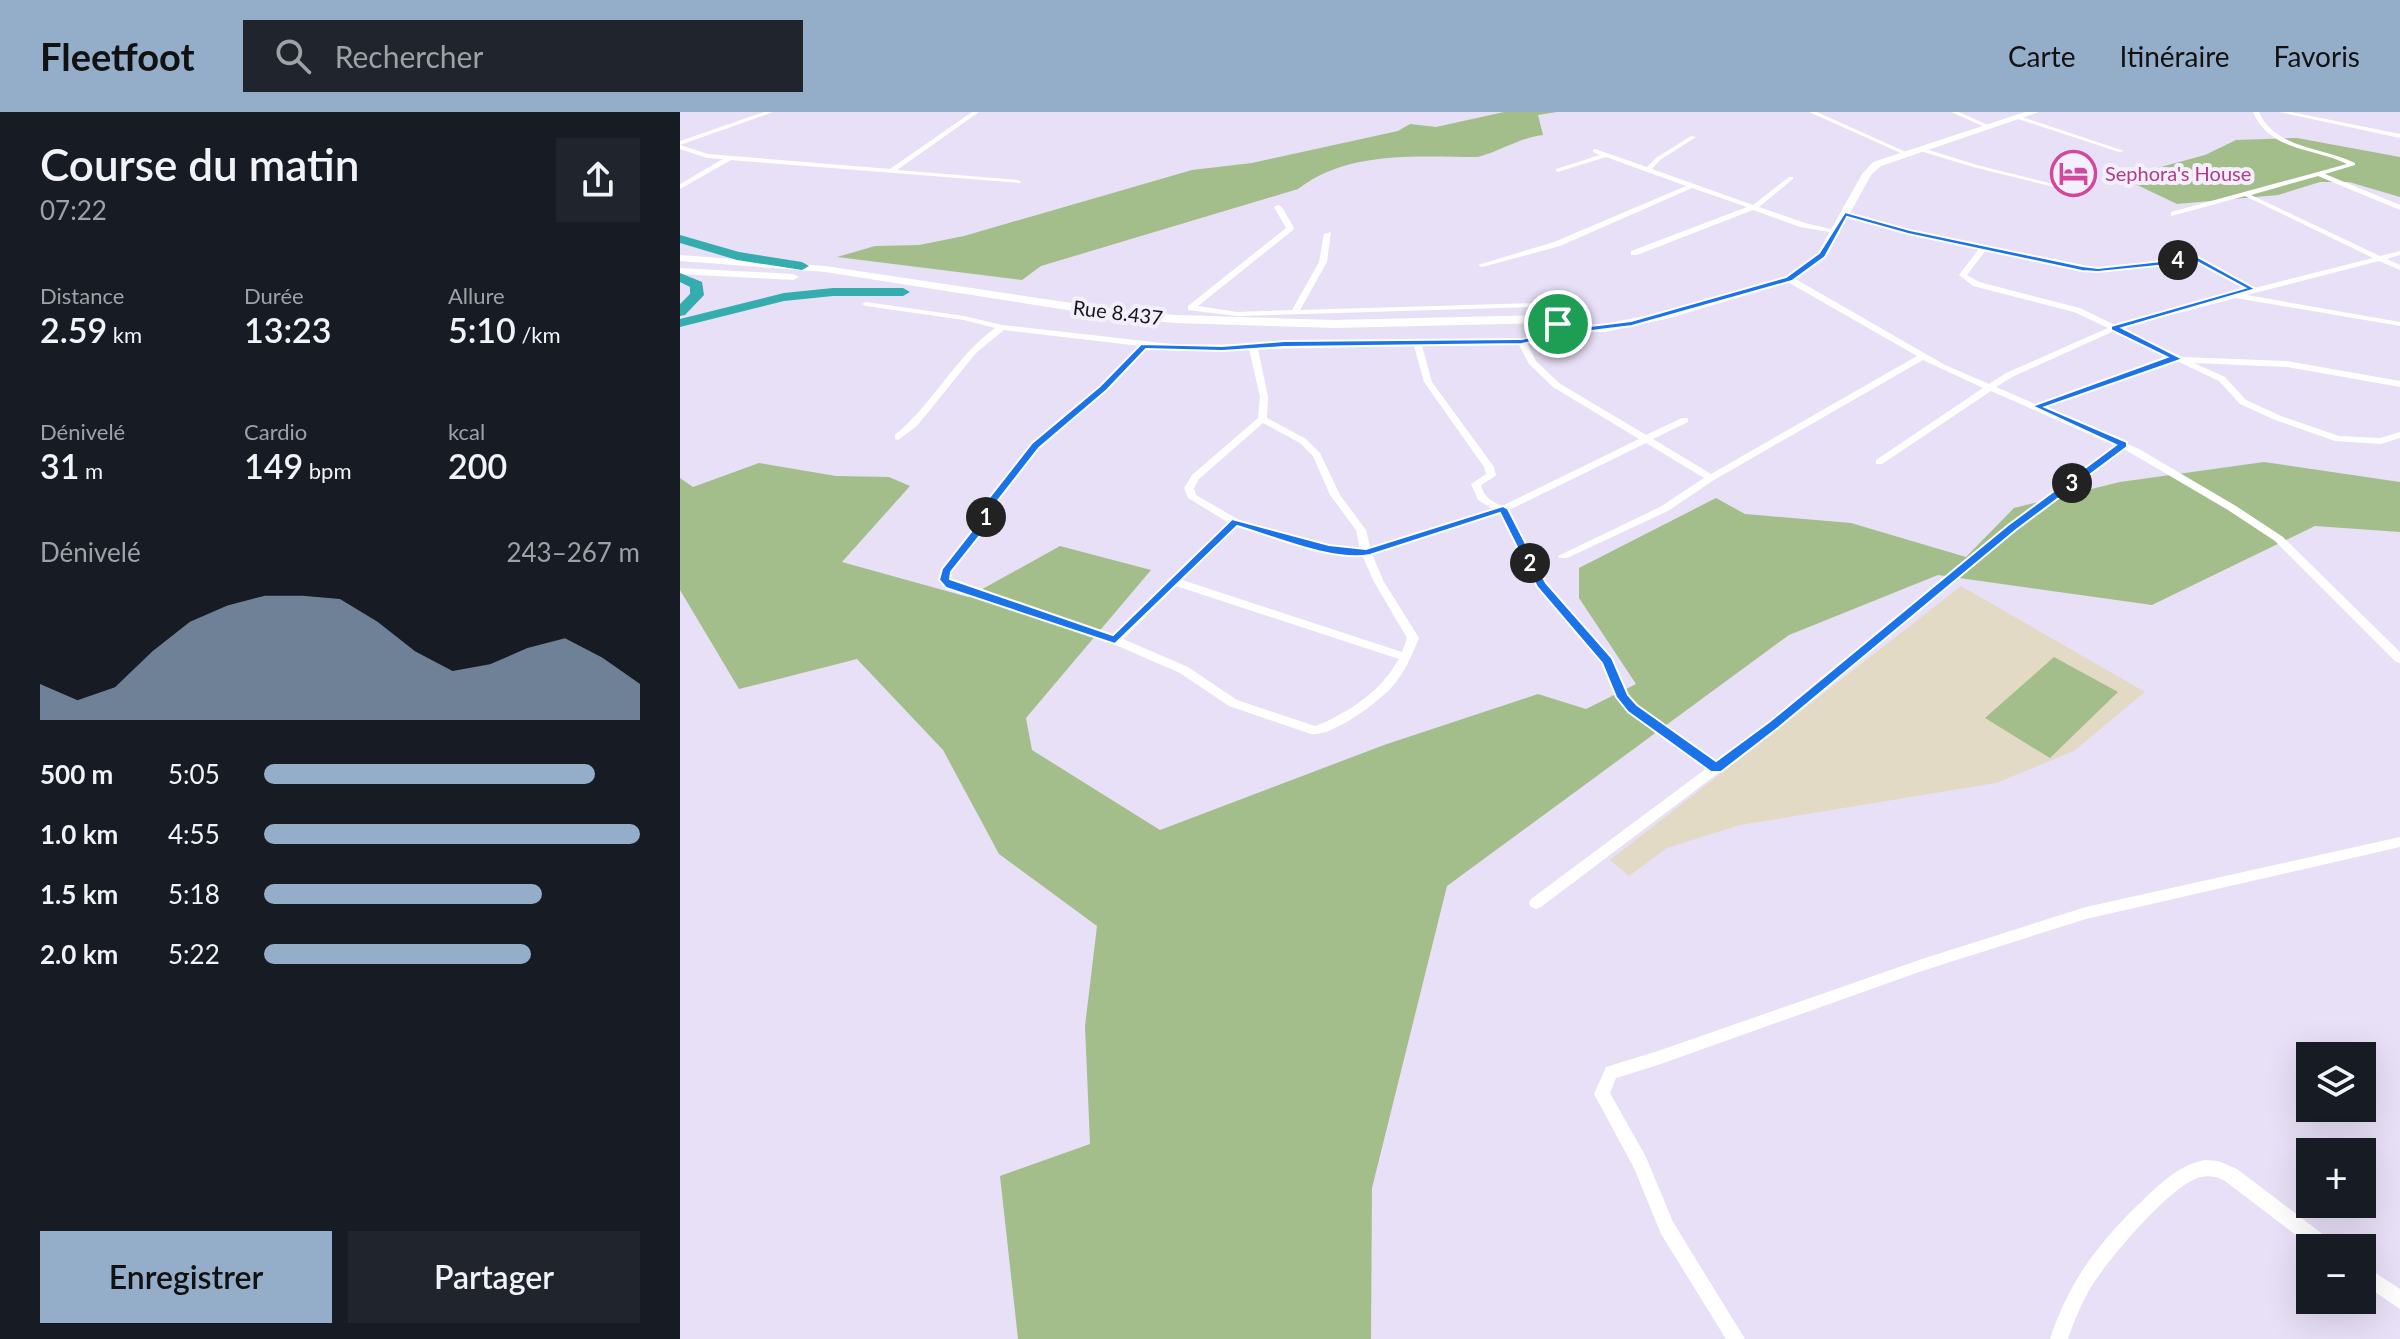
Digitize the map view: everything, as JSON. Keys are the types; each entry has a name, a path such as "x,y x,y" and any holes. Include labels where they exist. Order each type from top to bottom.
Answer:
{"highway":[{"path":"680,239 737,256 802,266"},
{"path":"680,274 697,285 697,295 680,312"},
{"path":"680,323 784,297 833,292 903,292"}],"main road":[{"name":"Rue 8.437","path":"680,258 802,266 1118,314 1176,319 1335,324 1545,319 1583,330 1632,323 1789,279 1822,255 1873,167 1905,153 2034,112"},
{"name":"Rue 8.437","path":"680,265 813,278 1168,330 1336,333 1543,328 1558,324"},
{"path":"680,274 813,278"}],"street":[{"path":"680,145 770,112"},
{"path":"893,170 976,112"},
{"path":"1812,112 1905,153"},
{"path":"1954,112 1989,127"},
{"path":"2174,214 2353,164 2273,136 2260,126 2256,112"},
{"path":"2282,112 2400,136"},
{"path":"2017,117 2121,151"},
{"path":"1649,169 1658,159 1693,137"},
{"path":"680,145 707,156 1018,182"},
{"path":"1919,149 2074,190"},
{"path":"1595,151 1803,225 1835,231"},
{"path":"1558,170 1607,155"},
{"path":"680,187 730,158"},
{"path":"2317,173 2400,208"},
{"path":"1634,253 1754,207 1791,178"},
{"path":"1482,265 1557,244 1693,185"},
{"path":"2247,195 2400,268"},
{"path":"866,304 964,318 1002,327 1144,346 1522,342 1557,333 1554,309 1538,305 1237,314 1191,308 1290,228 1278,207"},
{"path":"1845,214 1908,232 2098,270 2198,259 2252,289"},
{"path":"1295,311 1323,262 1328,234"},
{"path":"1984,248 1963,275 1967,279 1998,290 2061,304 2114,328 2222,379 2243,402 2256,410 2328,435 2362,442 2381,441 2400,435"},
{"path":"1879,462 1988,388 2045,357 2114,328 2252,289 2400,253"},
{"path":"1789,279 1922,357 2123,445 2270,532 2400,659"},
{"path":"2232,295 2400,324"},
{"path":"898,437 927,414 973,350 1002,327"},
{"path":"1522,342 1532,362 1556,385 1711,478"},
{"path":"1417,343 1428,382 1489,467 1491,475 1476,484 1478,494 1485,503 1503,509 1541,585 1607,661 1622,697 1632,709 1716,768"},
{"path":"1144,346 1104,388 1036,446 991,503 983,524 946,572 945,580 950,586 1115,640 1184,670 1233,703 1315,731 1352,713 1387,685 1406,657 1413,638 1379,582 1366,552 1361,530 1335,495 1310,446 1262,419"},
{"path":"1253,347 1264,397 1262,419 1195,477 1189,488 1191,496 1235,522 1342,552 1366,552 1503,509 1685,420"},
{"path":"1563,556 1664,509 1711,478 1922,357"},
{"path":"2037,406 2166,360 2178,359 2287,364 2400,384"},
{"path":"1536,903 1774,725 2012,528 2123,445"},
{"path":"1115,640 1235,522"},
{"path":"1172,581 1406,657"},
{"path":"1736,1339 1667,1228 1640,1163 1602,1094 1611,1072 1922,965 2086,913 2400,842"},
{"path":"2059,1339 2074,1300 2098,1261 2148,1206 2195,1170 2220,1169 2231,1175 2309,1234"},
{"path":"2376,1283 2400,1300"}],"shaded area":[{"path":"1961,586 2145,692 2074,751 1996,783 1740,825 1667,848 1629,876 1610,860"}],"green space":[{"path":"1504,112 1557,112 1538,115 1543,135 1478,157 1384,158 1361,162 1318,176 1298,189 1041,266 1022,280 837,257 875,246 919,245 964,236 1192,170 1252,163 1398,131 1410,124 1436,127"},
{"path":"2297,138 2400,157 2400,197 2349,182 2320,182 2278,195 2177,204 2133,183 2135,178 2150,170 2205,155 2236,140"},
{"path":"2264,462 2400,482 2400,532 2315,526 2152,605 1938,575 1789,635 1447,886 1372,1188 1371,1339 1018,1339 1000,1176 1090,1144 1085,1026 1097,926 999,854 943,750 857,659 739,689 680,590 680,478 693,487 759,463 836,476 889,477 910,486 842,562 968,597 1060,546 1151,570 1026,718 1032,750 1160,830 1384,745 1538,694 1586,709 1636,684 1579,598 1579,568 1716,498 1745,514 1851,523 1966,557 2014,508 2120,482"},
{"path":"2054,657 2118,692 2050,758 1985,718"}],"place":[{"name":"Sephora's House","path":"2074,173"}],"route":[{"path":"1845,214 1908,232 2082,268 2114,269 2198,259 2252,289 2114,328 2178,359 2166,360 2037,406 2123,445 2012,528 1774,725 1716,768 1632,709 1622,697 1607,661 1541,585 1503,509 1366,552 1354,553 1328,549 1235,522 1115,640 950,586 945,580 946,572 983,524 991,503 1036,446 1104,388 1144,346 1222,348 1284,344 1522,342 1557,333 1558,324 1583,330 1632,323 1789,279 1822,255 1845,214"}]}
